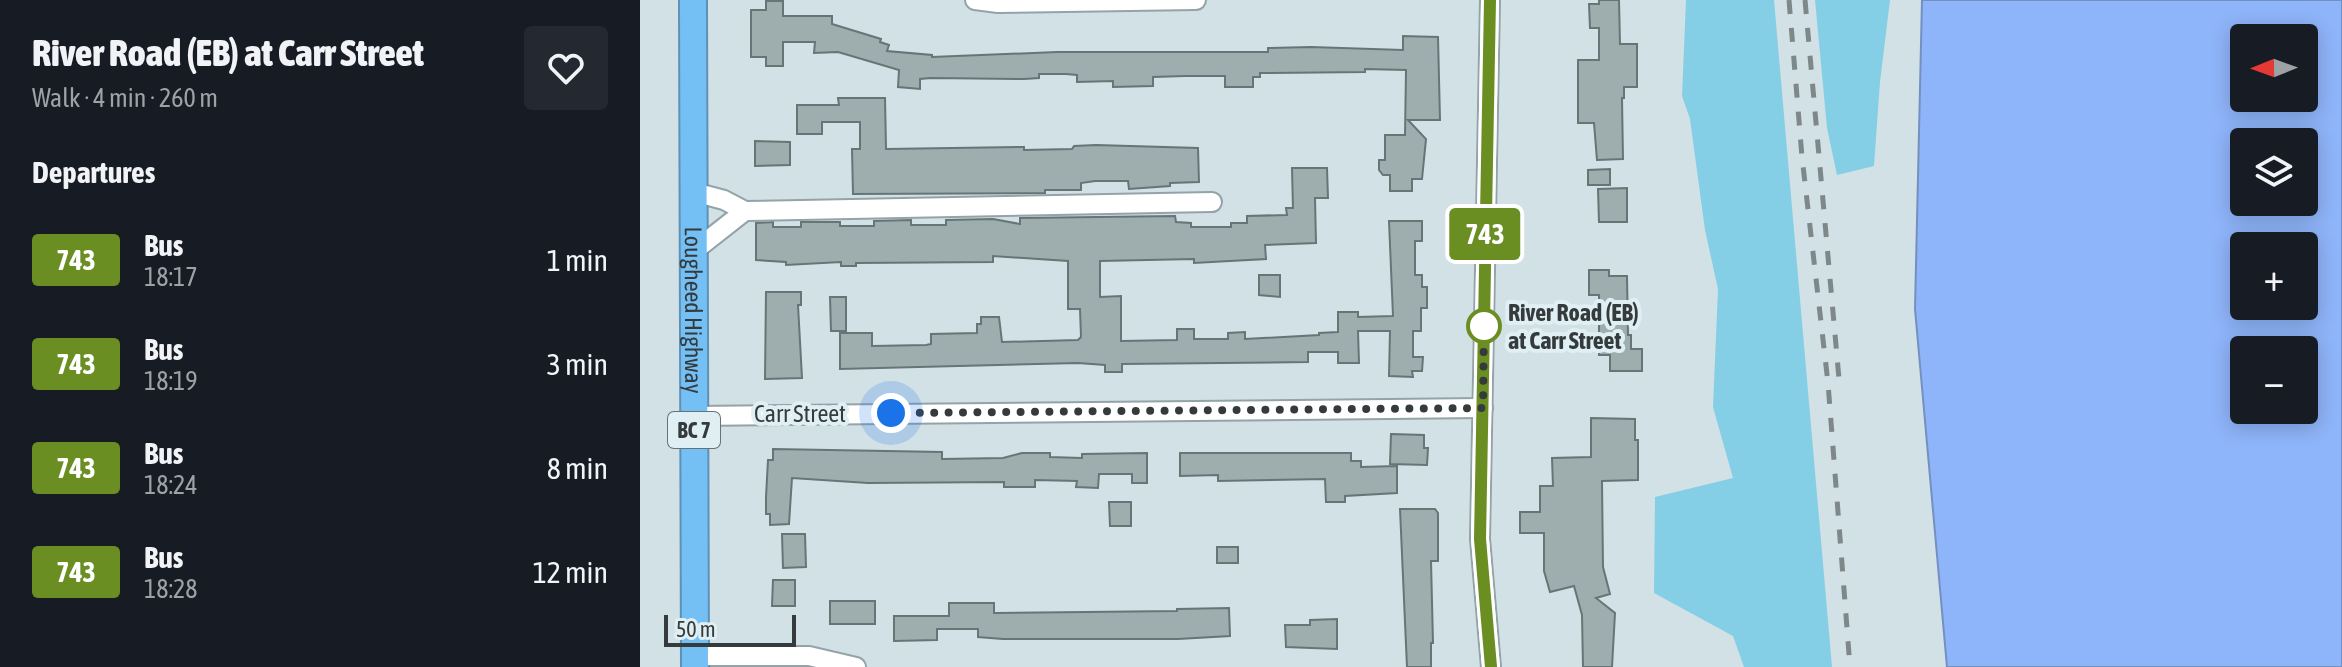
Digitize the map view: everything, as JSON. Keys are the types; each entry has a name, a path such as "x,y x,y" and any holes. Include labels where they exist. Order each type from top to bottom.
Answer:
{"highway":[{"name":"Lougheed Highway","path":"693,0 695,662"}],"street":[{"path":"975,0 998,3 1196,0"},
{"path":"1490,0 1480,539 1491,667"},
{"path":"694,192 724,200 745,211 1212,202"},
{"path":"694,251 745,211"},
{"name":"Carr Street","path":"694,416 1483,408"},
{"path":"695,662 809,656 856,667"}],"shaded area":[{"path":"1686,0 1774,0 1832,667 1744,667 1733,636 1654,593 1655,497 1733,478 1713,407 1718,289 1705,230 1690,119 1682,96"},
{"path":"1815,0 1890,0 1874,166 1837,175 1827,128"},
{"path":"1922,0 2342,0 2342,667 1947,667 1915,309"}],"building":[{"path":"1599,0 1619,0 1620,44 1637,44 1637,87 1624,87 1622,98 1623,159 1597,160 1594,123 1578,123 1578,60 1599,60 1599,28 1590,28 1589,4 1599,4"},
{"path":"766,1 783,1 783,16 832,16 832,24 881,39 880,42 889,45 887,51 932,57 1057,52 1268,52 1268,48 1311,47 1403,50 1403,36 1438,37 1440,120 1408,120 1426,139 1422,179 1412,179 1412,191 1390,191 1390,175 1383,175 1379,170 1379,160 1385,160 1385,135 1405,135 1406,70 1260,73 1260,77 1253,77 1253,87 1225,87 1225,76 1153,77 1153,86 1113,87 1113,81 1077,82 1077,75 1039,74 1039,78 1024,79 920,79 920,89 898,87 899,70 838,52 814,53 815,42 783,42 783,66 766,66 766,57 751,57 751,10 766,10"},
{"path":"838,98 885,98 886,149 1024,147 1024,150 1096,145 1198,148 1199,182 1129,189 1128,181 1095,181 1081,183 1081,190 1045,190 1045,193 853,194 852,149 860,149 860,122 822,122 822,134 797,134 797,105 839,105"},
{"path":"755,141 790,142 790,165 755,166"},
{"path":"1292,168 1327,168 1328,198 1315,198 1316,243 1265,245 1266,259 1194,263 1194,259 1100,261 1100,297 1121,296 1121,341 1177,340 1177,329 1194,329 1194,339 1228,339 1228,333 1245,332 1245,339 1319,335 1338,332 1338,312 1358,312 1358,317 1393,316 1389,221 1422,221 1422,241 1415,241 1415,275 1422,275 1422,287 1427,287 1427,308 1421,308 1421,331 1413,331 1413,357 1423,357 1422,371 1412,371 1413,377 1389,376 1390,331 1358,331 1359,363 1338,363 1338,352 1308,352 1308,362 1122,364 1122,372 1105,372 1105,365 1078,363 840,369 840,333 872,333 872,346 926,345 931,344 931,334 977,333 981,317 999,317 1002,342 1078,340 1081,337 1080,309 1068,309 1068,261 993,256 993,262 856,263 856,266 841,266 841,262 786,265 786,262 756,260 756,223 773,222 773,227 801,227 801,222 874,226 874,221 911,220 911,225 946,225 946,220 993,219 1020,224 1020,218 1175,216 1176,222 1191,223 1191,227 1231,227 1231,223 1247,223 1247,216 1287,215 1286,208 1293,208"},
{"path":"1610,169 1610,185 1588,185 1588,170"},
{"path":"1627,188 1627,222 1599,222 1598,189"},
{"path":"1589,270 1609,270 1609,276 1627,276 1628,335 1631,335 1631,349 1642,349 1642,371 1610,371 1610,355 1599,355 1599,295 1589,295"},
{"path":"1259,275 1280,275 1280,297 1259,295"},
{"path":"766,292 801,292 801,305 798,305 802,378 765,379"},
{"path":"830,297 846,297 846,331 831,331"},
{"path":"1591,418 1635,419 1635,440 1638,440 1638,480 1602,481 1603,567 1610,594 1596,598 1615,613 1612,667 1583,667 1582,615 1574,586 1550,592 1544,571 1544,533 1520,533 1520,512 1540,512 1540,486 1553,486 1552,458 1591,457"},
{"path":"1391,434 1424,435 1424,448 1428,448 1427,465 1390,464"},
{"path":"773,449 942,452 942,459 1003,458 1022,453 1082,458 1082,454 1147,453 1147,483 1132,483 1132,474 1099,474 1098,488 1076,487 1077,481 1035,480 1035,487 1004,487 1004,482 868,483 792,478 789,524 770,525 770,514 766,514 766,497 768,460 773,460"},
{"path":"1180,453 1351,453 1351,461 1361,461 1361,467 1397,466 1397,493 1345,496 1345,502 1326,502 1325,479 1218,481 1218,475 1180,476"},
{"path":"1109,502 1131,502 1131,526 1110,526"},
{"path":"1400,509 1435,509 1438,513 1438,561 1431,561 1431,667 1407,667"},
{"path":"782,534 805,534 806,567 783,568"},
{"path":"1217,547 1238,547 1238,563 1217,563"},
{"path":"773,580 795,580 795,606 772,606"},
{"path":"830,601 875,601 875,624 830,624"},
{"path":"949,603 994,603 994,613 1229,608 1230,636 1003,639 978,637 978,629 937,629 937,640 894,641 894,616 949,616"},
{"path":"1337,619 1337,649 1286,647 1285,625 1310,625 1310,620"}],"railway":[{"path":"1789,0 1802,157 1828,383 1850,667"},
{"path":"1805,0 1840,390"}],"bus line":[{"name":"743","path":"1490,0 1480,539 1491,667"}],"place":[{"name":"River Road (EB) at Carr Street","path":"1484,326"}],"route":[{"path":"891,413 1483,408 1484,320 1484,326"}]}
